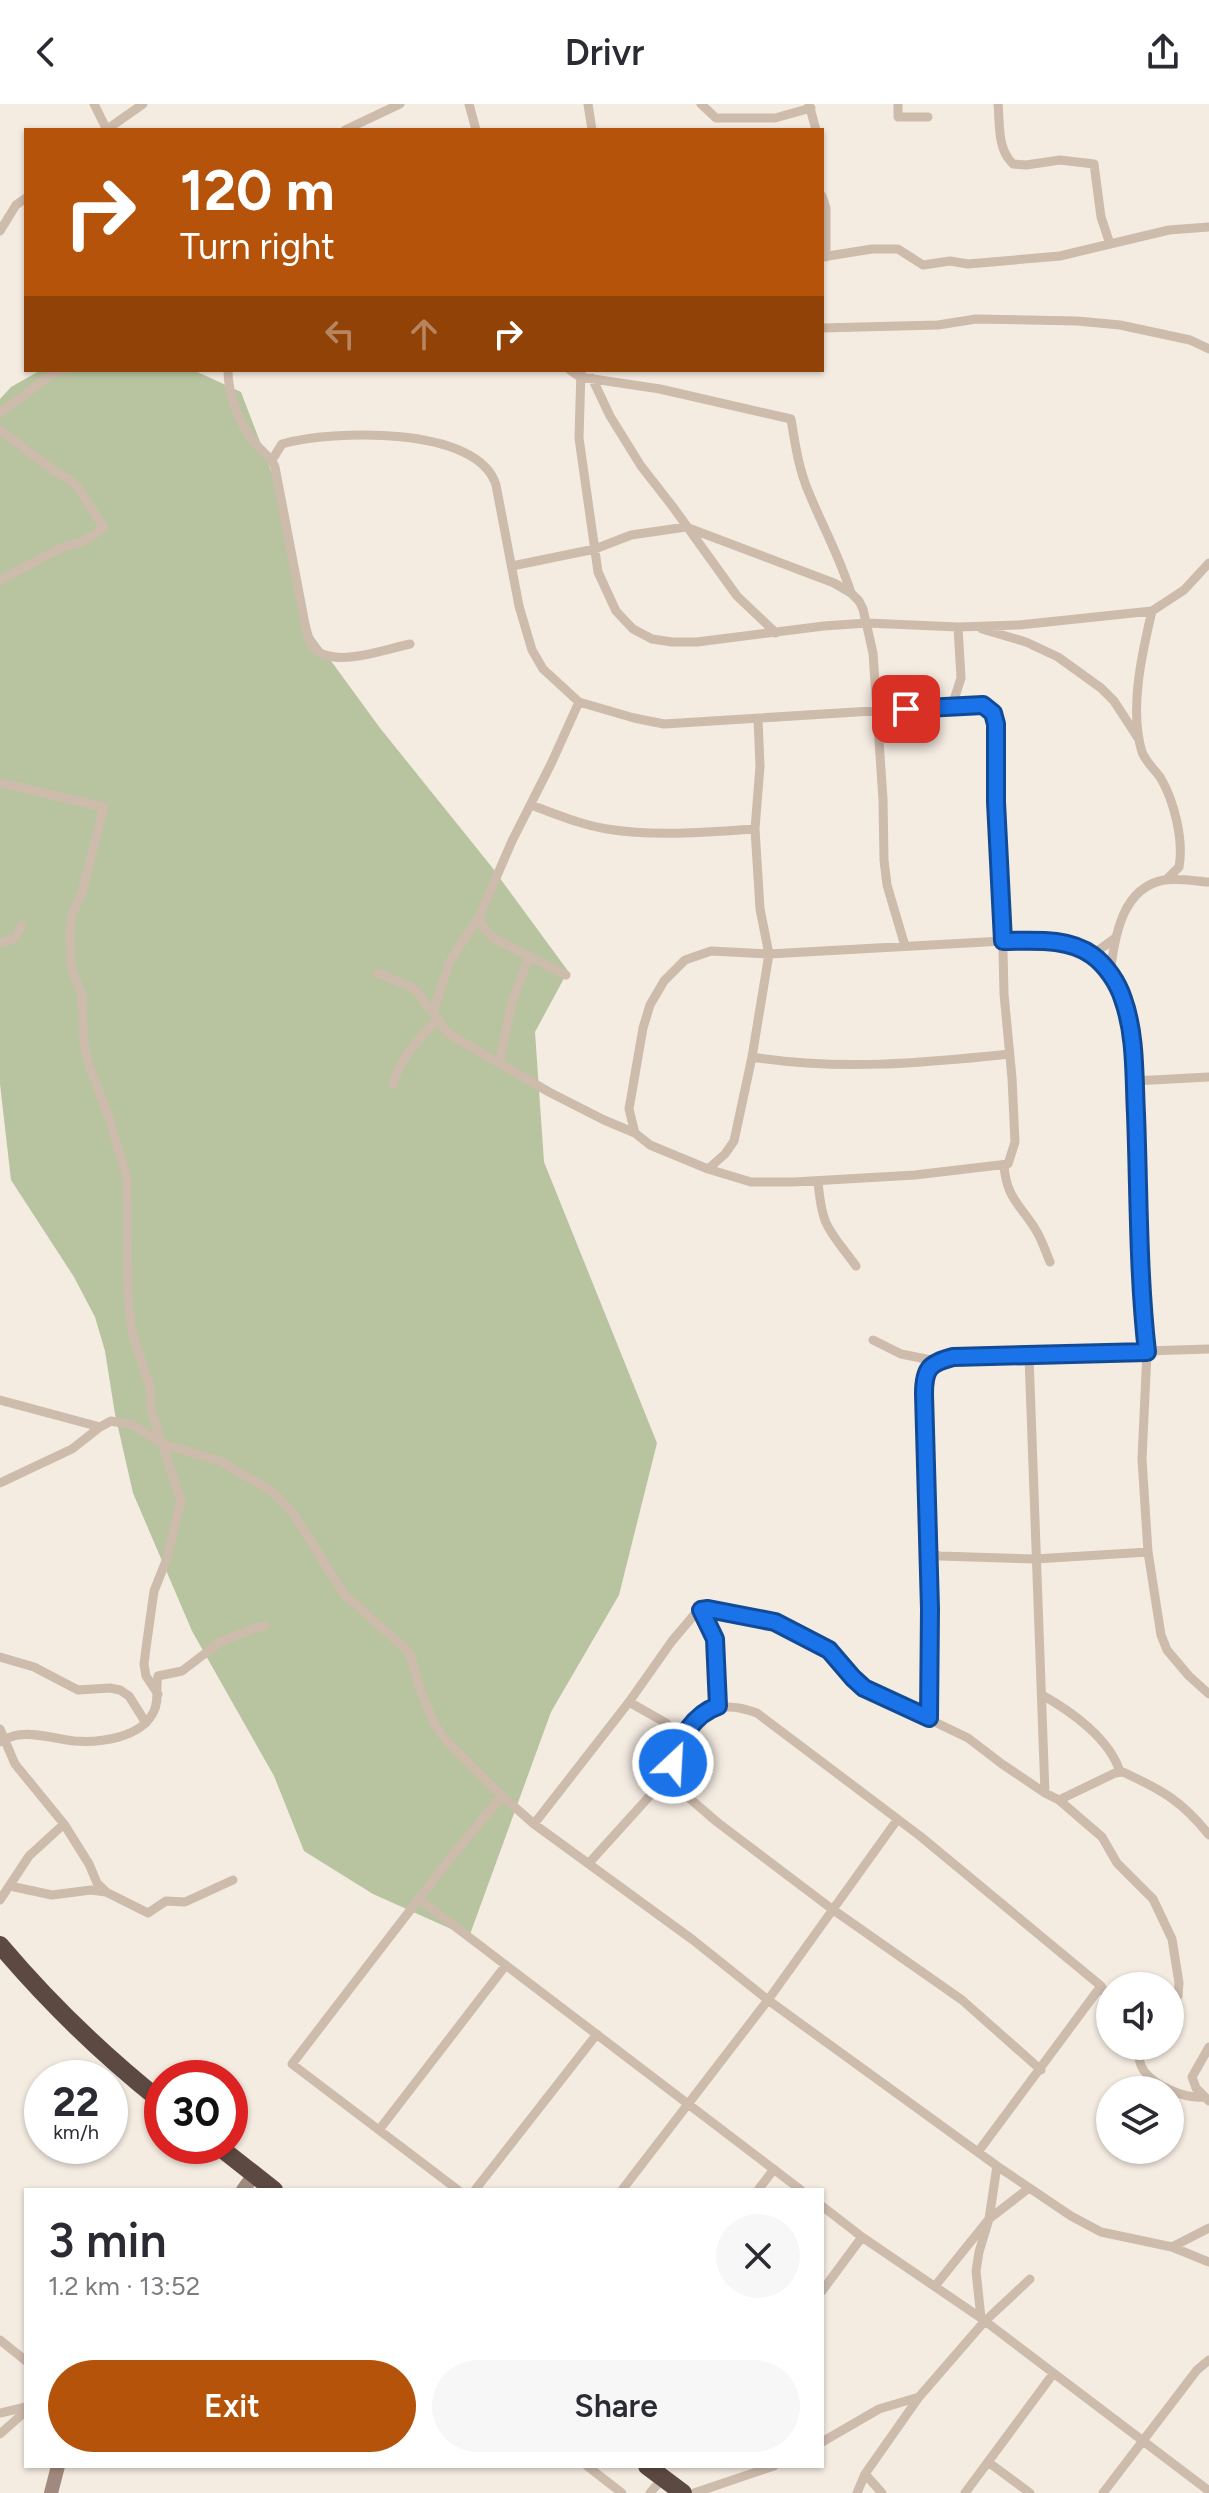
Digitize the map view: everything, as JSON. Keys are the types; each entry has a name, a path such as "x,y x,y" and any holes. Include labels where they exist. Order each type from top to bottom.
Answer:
{"highway":[{"path":"0,1945 76,2027 144,2088"},
{"path":"234,2164 249,2182"},
{"path":"650,2468 683,2493"}],"street":[{"path":"94,104 105,128"},
{"path":"109,128 143,104"},
{"path":"349,128 400,104"},
{"path":"469,104 475,128"},
{"path":"588,104 592,128"},
{"path":"701,104 716,118 775,118 810,106 816,128"},
{"path":"898,104 898,117 928,117"},
{"path":"998,104 1001,142 1007,159 1013,164 1060,160 1094,164 1101,217 1110,244"},
{"path":"0,231 16,205 24,199"},
{"path":"824,202 824,257 872,249 898,249 923,265 1060,256 1169,230 1209,227"},
{"path":"824,328 938,325 976,319 1077,321 1120,325 1190,340 1209,349"},
{"path":"0,413 58,372"},
{"path":"228,372 239,417 250,438 272,460 305,624 313,646 318,652 343,659 410,644"},
{"path":"905,946 887,885 884,860 873,653 867,623 808,492 791,419 580,373 579,438 598,572 616,611 633,629 652,639 697,642 867,623 958,627 1019,625 1152,611 1184,590 1209,563"},
{"path":"592,378 610,416 641,466 737,596 776,633"},
{"path":"0,430 69,479 104,528 84,541 61,548 0,580"},
{"path":"272,460 282,444 297,439 373,435 417,438 455,446 485,464 493,474 519,606 532,650 554,681 579,702 664,724 952,706 983,705 993,713 996,724 1004,994 1015,1142 1011,1158 1004,1165 915,1175 751,1182 708,1169 650,1145 635,1133 604,1120 499,1063 449,1034 411,987 378,973"},
{"path":"512,566 595,549 631,535 686,527 808,573 851,593"},
{"path":"1152,611 1137,688 1140,741 1146,761 1168,792 1175,817 1179,867 1166,880"},
{"path":"971,626 1026,642 1058,657 1108,694 1140,741"},
{"path":"952,706 961,678 958,627"},
{"path":"393,1085 398,1067 435,1015 450,961 479,917 506,852 579,702"},
{"path":"708,1169 734,1141 769,954 760,909 755,829 760,766 758,719"},
{"path":"0,783 104,807 82,892 72,915 69,941 71,966 82,996 84,1045 127,1178 128,1299 132,1332 150,1387 151,1410 179,1492 181,1508 154,1591 144,1664 146,1676 158,1694"},
{"path":"531,805 586,825 610,830 674,834 755,829"},
{"path":"1110,973 1114,939 1133,897 1140,889 1166,880 1209,882"},
{"path":"479,917 485,930 495,939 566,975"},
{"path":"0,943 15,938 22,925"},
{"path":"1092,955 1114,939"},
{"path":"635,1133 629,1109 643,1028 650,1005 664,981 685,960 711,951 769,954 1003,941 1069,944 1092,955 1110,973 1123,998 1130,1025 1140,1273 1147,1352 1142,1459 1148,1552 1161,1635 1174,1659 1209,1694"},
{"path":"499,1063 512,1002 529,957"},
{"path":"752,1057 832,1066 937,1062 1010,1054"},
{"path":"1134,1081 1209,1077"},
{"path":"1004,1165 1004,1177 1011,1197 1037,1231 1050,1262"},
{"path":"818,1181 823,1220 856,1266"},
{"path":"873,1340 901,1354 936,1361 953,1357 1209,1349"},
{"path":"1029,1356 1045,1793"},
{"path":"929,1718 930,1609 926,1552 924,1381 936,1361"},
{"path":"0,1400 100,1427"},
{"path":"0,1483 72,1449 111,1421 133,1425 163,1444 220,1461 273,1492 293,1513 344,1594 410,1653 419,1687 435,1725 445,1739 534,1824 693,1940 768,2000 1071,2216 1101,2232 1172,2247 1209,2262"},
{"path":"926,1552 940,1556 1035,1559 1148,1552"},
{"path":"534,1824 672,1641 701,1610 775,1622 829,1650 864,1688 968,1738 1059,1800 1102,1837 1117,1863 1153,1899 1172,1939 1177,1972"},
{"path":"701,1610 715,1639 718,1706"},
{"path":"2,1741 25,1735 79,1742 136,1731 146,1723 157,1705 158,1676 182,1671 220,1642 265,1626"},
{"path":"0,1657 34,1667 78,1690 120,1690 134,1703 146,1723"},
{"path":"1042,1695 1068,1709 1113,1754 1120,1772 1149,1784 1180,1803 1196,1817 1209,1835"},
{"path":"629,1702 666,1723 673,1731 675,1755"},
{"path":"589,1863 666,1778 682,1740 695,1720 718,1706 744,1708 757,1713 920,1836 1096,1982"},
{"path":"0,1729 2,1741 15,1764 64,1824 97,1883 106,1892 148,1913 166,1901 185,1902 233,1880"},
{"path":"1059,1800 1120,1772"},
{"path":"666,1778 717,1822 832,1909 962,2000 1041,2070"},
{"path":"455,2188 292,2064 502,1796"},
{"path":"624,2188 768,2000 897,1820"},
{"path":"0,1900 29,1856 64,1824"},
{"path":"10,1886 52,1895 91,1890 106,1892"},
{"path":"419,1899 798,2188"},
{"path":"379,2130 506,1965"},
{"path":"978,2152 1096,1993"},
{"path":"477,2188 597,2034"},
{"path":"1206,2099 1192,2077 1209,2047"},
{"path":"1141,2060 1148,2076 1183,2096 1206,2099"},
{"path":"983,2320 976,2271 989,2219 997,2166"},
{"path":"760,2188 774,2169"},
{"path":"935,2286 989,2219 1029,2188"},
{"path":"824,2208 983,2320 1209,2491"},
{"path":"1172,2247 1209,2228"},
{"path":"824,2288 862,2237"},
{"path":"857,2493 865,2474 919,2397 983,2320 1030,2279"},
{"path":"0,2340 24,2359"},
{"path":"1103,2493 1197,2370 1209,2360"},
{"path":"965,2493 1053,2374"},
{"path":"824,2441 879,2409 919,2397"},
{"path":"0,2413 24,2409"},
{"path":"0,2434 24,2411"},
{"path":"988,2462 1030,2493"},
{"path":"51,2493 57,2468"},
{"path":"590,2468 622,2493"},
{"path":"694,2493 745,2470"},
{"path":"865,2474 882,2493"},
{"path":"650,2493 663,2478"}],"green space":[{"path":"37,372 197,372 241,392 286,510 304,624 380,728 491,866 568,971 535,1032 544,1162 657,1443 619,1595 551,1712 469,1937 373,1894 304,1851 274,1776 192,1631 133,1493 105,1351 95,1317 74,1277 11,1180 0,1084 0,399 11,387"}],"route":[{"path":"673,1763 689,1728 701,1715 718,1706 717,1649 701,1610 775,1622 829,1650 864,1688 929,1718 925,1375 936,1361 953,1357 1147,1352 1140,1273 1134,1081 1130,1025 1123,998 1110,973 1084,950 1069,944 1003,941 996,802 996,724 993,713 983,705 906,709"}]}
